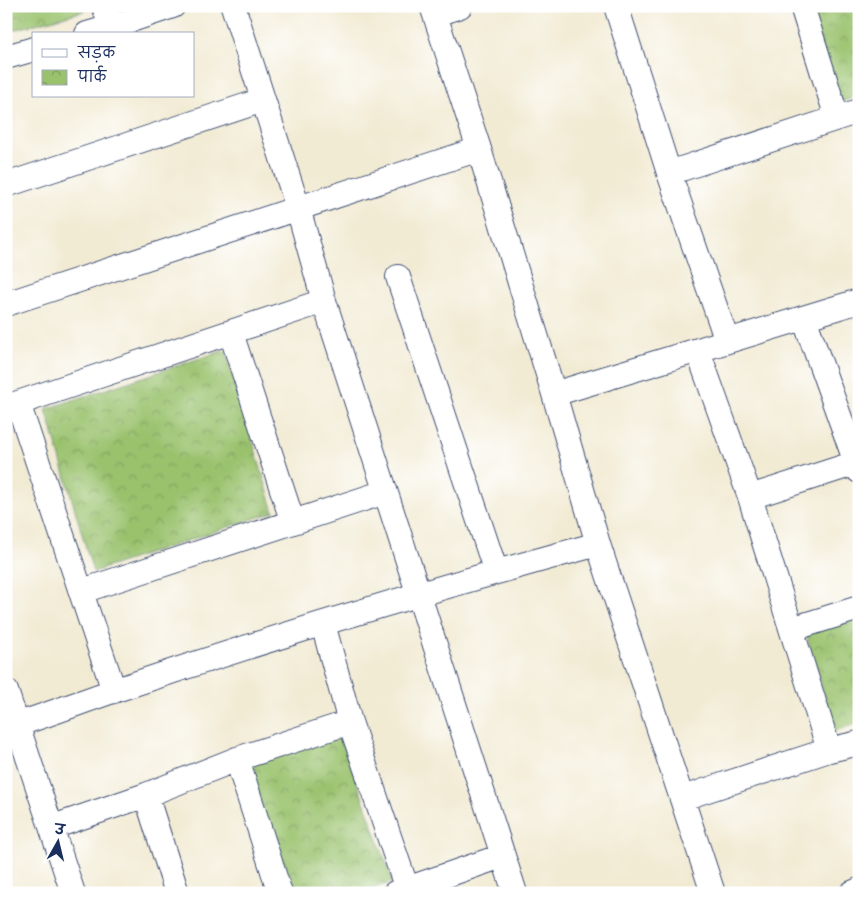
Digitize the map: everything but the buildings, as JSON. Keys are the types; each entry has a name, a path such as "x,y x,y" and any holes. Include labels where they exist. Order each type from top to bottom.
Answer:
{"street":[{"path":"89,32 107,17 173,6"},
{"path":"233,6 298,208 324,300 514,893"},
{"path":"460,6 433,11 479,149 598,544 713,893"},
{"path":"616,6 669,173 727,341"},
{"path":"669,173 848,115 802,6"},
{"path":"6,57 32,50"},
{"path":"6,185 263,100"},
{"path":"6,304 479,149"},
{"path":"398,277 496,572"},
{"path":"114,691 82,591 12,405 324,300"},
{"path":"554,394 859,301"},
{"path":"750,497 858,467 804,318"},
{"path":"232,332 292,520"},
{"path":"698,351 750,497 829,750"},
{"path":"82,591 292,520 385,492"},
{"path":"12,726 322,624 496,572 598,544"},
{"path":"792,629 859,608"},
{"path":"322,624 401,891 502,856"},
{"path":"6,691 12,726 52,827 73,893"},
{"path":"52,827 146,795 237,758 350,722"},
{"path":"683,798 829,750 859,743"},
{"path":"237,758 280,893"},
{"path":"146,795 177,893"},
{"path":"852,893 859,890"}],"green space":[{"path":"6,6 95,6 95,8 6,32"},
{"path":"808,6 859,6 859,96 838,103"},
{"path":"225,350 274,512 93,572 46,409"},
{"path":"859,616 859,723 835,731 805,630"},
{"path":"341,738 393,882 359,893 290,893 248,764"}]}
